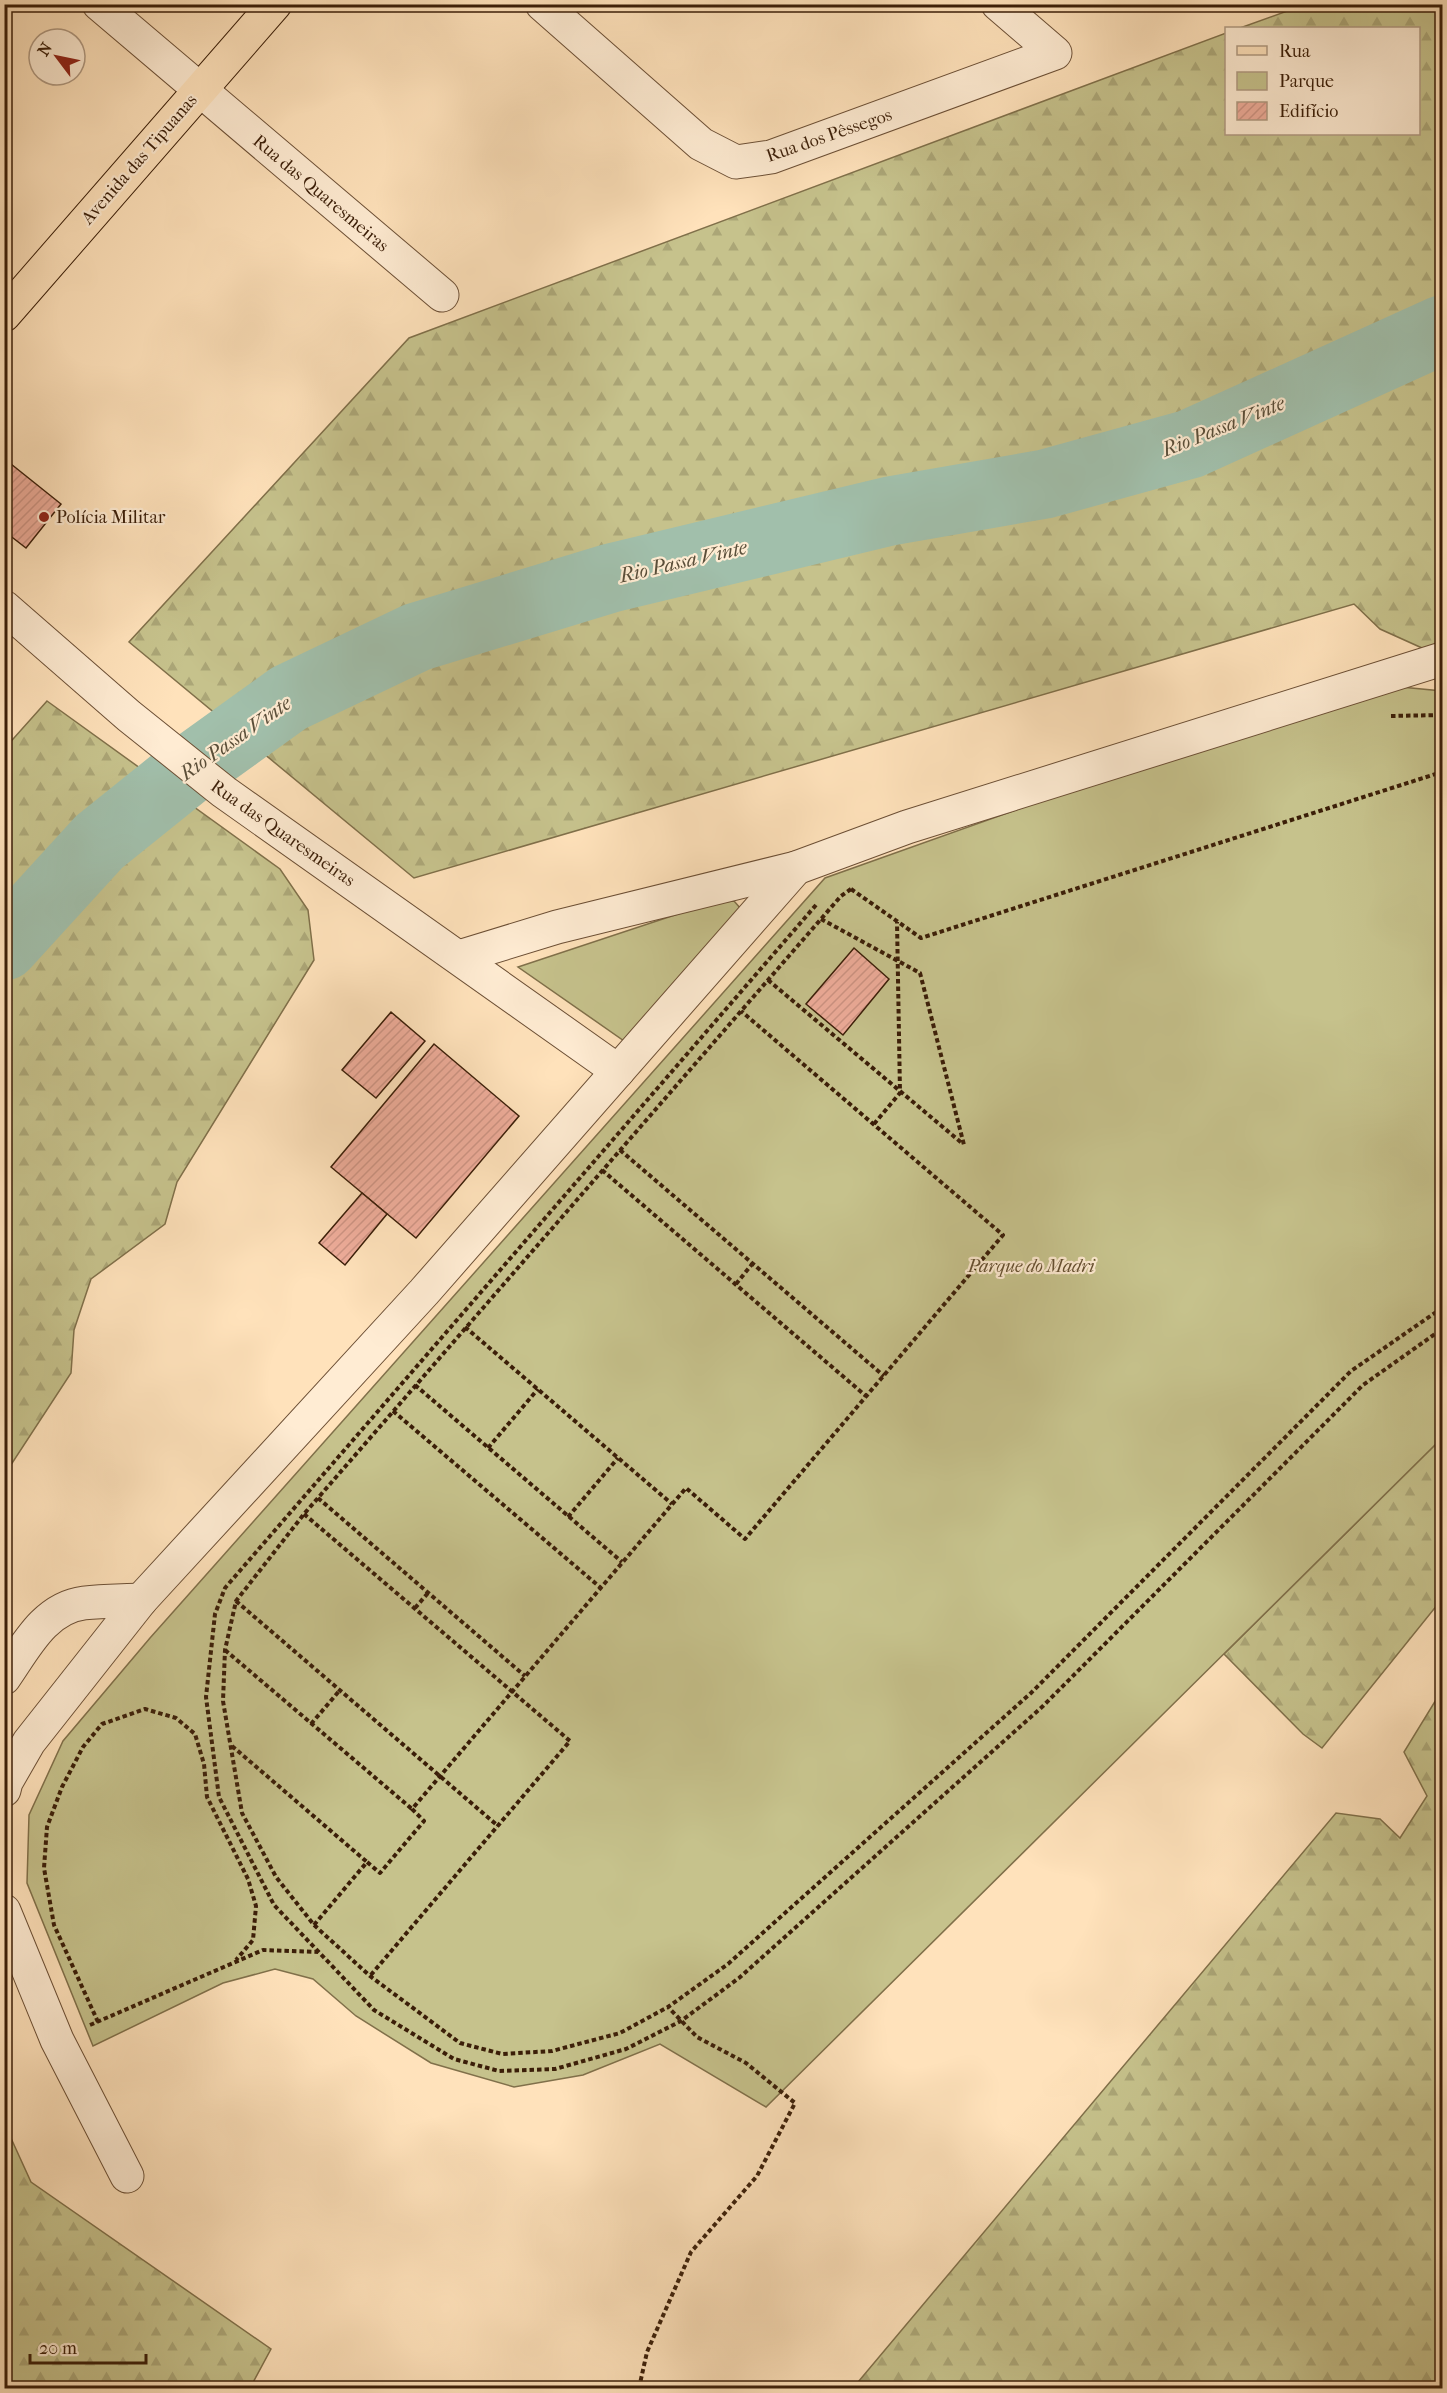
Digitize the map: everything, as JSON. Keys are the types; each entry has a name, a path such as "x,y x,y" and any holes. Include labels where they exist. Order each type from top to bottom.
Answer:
{"main road":[{"name":"Avenida das Tipuanas","path":"7,308 275,4"}],"street":[{"name":"Rua das Quaresmeiras","path":"99,4 442,295"},
{"name":"Rua dos Pêssegos","path":"542,4 702,144 736,162 771,157 1055,53 998,4"},
{"name":"Rua das Quaresmeiras","path":"4,607 129,716 224,792 618,1071"},
{"path":"459,957 557,927 796,868 907,827 1443,659"},
{"path":"4,1790 6,1782 29,1742 141,1600 393,1325 796,868"},
{"path":"4,1678 38,1628 55,1612 82,1603 141,1600"},
{"path":"4,1911 57,2040 127,2176"}],"path":[{"path":"1389,716 1443,715"},
{"path":"851,889 921,938 1443,772"},
{"path":"861,885 840,896 304,1514 236,1601 225,1650 223,1701 242,1813 276,1877 314,1925 370,1976 460,2043 501,2054 552,2051 620,2032 668,2007 728,1964 1031,1693 1351,1371 1443,1308"},
{"path":"821,900 225,1588 215,1614 206,1697 219,1797 273,1905 374,2010 454,2059 499,2071 555,2069 626,2049 681,2021 740,1978 1043,1706 1363,1384 1443,1329"},
{"path":"768,980 900,1093 964,1144 920,973 821,919"},
{"path":"874,1124 900,1093 897,921"},
{"path":"412,1809 686,1488 745,1539 1003,1235 741,1011"},
{"path":"620,1150 884,1376"},
{"path":"602,1170 866,1396"},
{"path":"736,1284 753,1263"},
{"path":"465,1327 672,1504"},
{"path":"415,1385 622,1563"},
{"path":"488,1448 538,1389"},
{"path":"393,1411 601,1588"},
{"path":"568,1517 618,1457"},
{"path":"318,1498 525,1676"},
{"path":"304,1514 570,1741 370,1976"},
{"path":"415,1608 428,1593"},
{"path":"236,1601 498,1826"},
{"path":"225,1650 424,1821 380,1873 231,1745"},
{"path":"311,1724 340,1690"},
{"path":"98,2022 54,1925 44,1868 47,1827 62,1787 83,1747 102,1724 145,1709 176,1718 195,1734 204,1764 207,1797 248,1879 256,1906 252,1940 236,1960"},
{"path":"314,1925 367,1862"},
{"path":"57,2040 263,1950 318,1952"},
{"path":"639,2388 647,2352 691,2252 757,2176 795,2103 746,2063 697,2037 668,2007"}],"green space":[{"path":"1304,5 1442,5 1442,657 1380,629 1354,604 414,878 129,642 409,338 1225,33 1225,135 1420,135 1420,27 1243,27"},
{"name":"Parque do Madri","path":"1370,684 1442,691 1442,1438 766,2107 660,2044 583,2075 514,2087 431,2063 356,2016 313,1979 275,1969 223,1983 93,2046 27,1883 29,1815 63,1741 150,1638 825,878"},
{"path":"47,701 280,869 308,910 314,960 177,1182 165,1224 91,1279 74,1330 71,1373 5,1474 5,748"},
{"path":"734,901 741,909 627,1043 518,967 711,903"},
{"path":"1442,1438 1442,1599 1322,1748 1303,1734 1224,1654"},
{"path":"1442,1690 1442,2388 853,2388 1336,1813 1380,1819 1400,1838 1427,1796 1404,1752"},
{"path":"5,2125 31,2182 271,2349 250,2388 5,2388"}],"building":[{"path":"6,460 61,504 26,548 4,531 4,463"},
{"path":"854,948 889,979 843,1035 806,1004"},
{"path":"391,1012 425,1041 376,1098 342,1070"},
{"path":"434,1044 519,1116 416,1238 331,1167"},
{"path":"362,1193 387,1214 345,1265 319,1243"}],"waterway":[{"name":"Rio Passa Vinte","path":"4,946 99,842 186,772 289,698 417,637 611,578 890,511 1045,484 1190,444 1442,330"}],"place":[{"name":"Polícia Militar","path":"44,517"}]}
